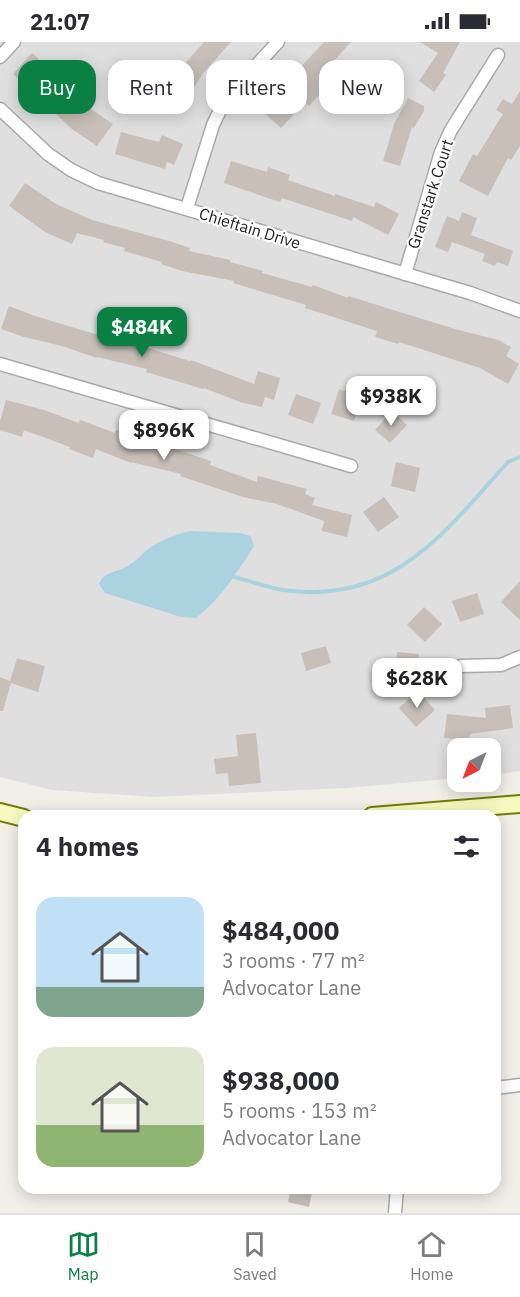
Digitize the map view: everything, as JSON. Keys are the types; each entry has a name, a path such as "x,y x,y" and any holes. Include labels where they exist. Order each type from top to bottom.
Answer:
{"main road":[{"path":"446,810 520,804"},
{"path":"0,812 18,816"}],"street":[{"path":"0,57 14,42"},
{"path":"187,208 220,108 229,95 278,42"},
{"name":"Granstark Court","path":"405,274 441,152 456,120 498,56"},
{"name":"Chieftain Drive","path":"0,109 48,154 71,170 98,183 405,274 520,311"},
{"path":"0,364 351,466"},
{"path":"461,666 501,665 520,657"},
{"path":"501,1087 520,1084"},
{"path":"395,1213 397,1194"}],"shaded area":[{"path":"0,42 520,42 520,771 501,774 501,738 447,738 447,779 347,788 154,797 52,790 0,777"}],"water":[{"path":"190,531 240,533 251,536 254,546 221,594 196,618 181,617 105,593 99,584 104,577 132,563 157,543"}],"building":[{"path":"204,42 231,42 215,60 206,60 206,70 194,88 194,60 188,60"},
{"path":"324,42 351,42 335,60 319,60 319,95 309,106 307,104 307,60"},
{"path":"420,42 460,42 443,73 446,75 434,92 419,81 438,53"},
{"path":"32,53 40,60 26,60"},
{"path":"18,68 18,79 13,74"},
{"path":"520,91 520,146 511,160 508,158 488,196 459,181 473,154 477,156 503,114 496,110 503,99 512,104"},
{"path":"408,98 424,106 424,111 414,128 412,127 400,166 383,161 394,124 399,114 404,114 404,105"},
{"path":"96,112 113,124 97,146 72,129 56,114"},
{"path":"265,114 294,114 281,128"},
{"path":"121,132 159,142 162,135 183,144 174,165 167,162 165,169 115,154"},
{"path":"231,161 267,172 268,167 290,175 288,180 374,207 376,202 399,214 388,235 353,217 352,221 282,198 280,202 224,183"},
{"path":"25,183 56,204 92,220 169,241 190,248 189,251 230,260 230,262 263,271 262,273 312,287 313,285 348,298 348,296 498,340 511,347 506,356 519,364 508,384 480,368 399,342 398,344 375,337 377,331 305,308 306,305 233,283 234,281 182,271 161,264 162,262 124,251 125,248 103,242 104,240 77,233 72,244 45,232 9,206"},
{"path":"462,212 477,218 471,235 513,251 508,266 497,262 495,266 482,261 485,254 452,242 448,252 435,247 447,216 459,221"},
{"path":"9,306 118,341 118,339 191,360 254,384 258,371 280,378 274,400 265,397 262,407 240,402 204,388 146,372 147,369 97,358 1,329"},
{"path":"339,389 362,397 354,421 331,414"},
{"path":"296,394 321,403 313,424 288,415"},
{"path":"6,400 44,410 79,423 80,420 115,433 116,430 150,444 151,442 175,449 211,461 210,465 257,482 258,476 307,489 305,494 315,498 312,505 352,515 347,537 322,531 324,521 277,504 243,497 180,476 181,474 131,463 96,449 93,458 24,430 22,437 0,430"},
{"path":"392,411 407,425 390,443 375,430"},
{"path":"396,462 420,468 415,492 391,486"},
{"path":"384,497 399,517 378,532 363,512"},
{"path":"520,581 520,620 501,602"},
{"path":"477,593 484,614 460,622 452,601"},
{"path":"424,607 442,624 425,642 407,625"},
{"path":"326,646 331,663 306,671 301,653"},
{"path":"397,652 419,654 418,678 395,677"},
{"path":"17,658 45,666 38,692 11,683 3,711 0,711 0,677 10,681"},
{"path":"418,691 435,710 416,727 399,708"},
{"path":"510,705 513,728 470,734 469,738 444,738 447,714 486,718 485,708"},
{"path":"256,733 261,783 229,786 228,773 216,774 214,759 238,756 236,735"},
{"path":"290,1194 312,1194 309,1207 288,1202"}],"waterway":[{"path":"230,576 283,590 321,592 355,587 385,575 412,559 437,538 508,462 520,457"}]}
